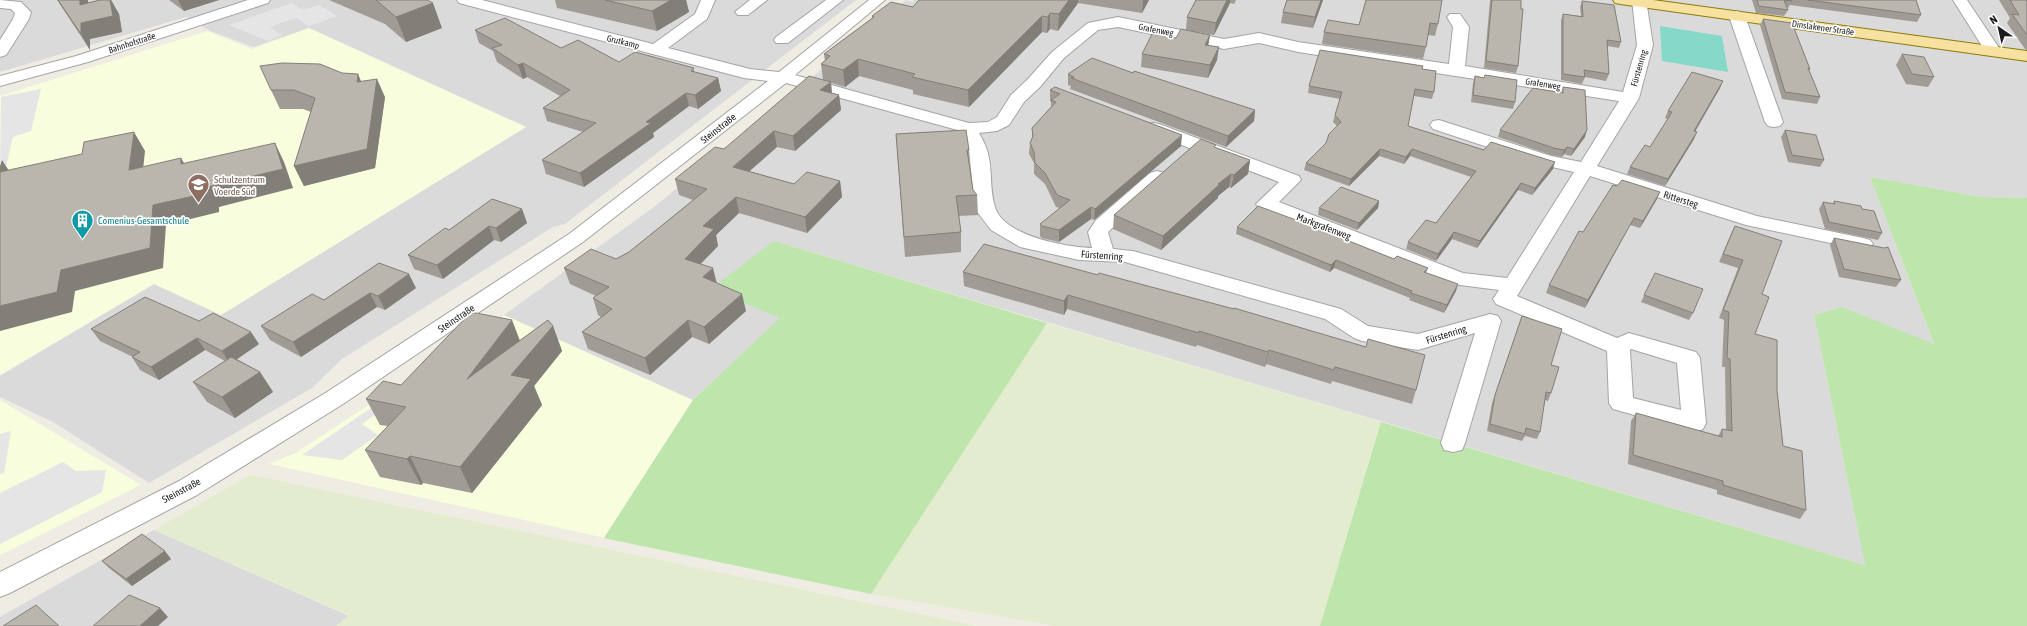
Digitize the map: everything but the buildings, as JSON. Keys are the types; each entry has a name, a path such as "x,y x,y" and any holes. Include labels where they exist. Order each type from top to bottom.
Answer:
{"main road":[{"name":"Dinslakener Straße","path":"1620,0 1639,1 2027,56"}],"street":[{"name":"Bahnhofstraße","path":"0,81 82,60 263,0"},
{"name":"Grutkamp","path":"464,0 490,8 750,74 783,77"},
{"path":"490,8 509,0"},
{"path":"743,12 760,0"},
{"path":"782,40 836,0"},
{"name":"Steinstraße","path":"0,585 188,488 256,448 335,398 576,238 783,77 878,0"},
{"path":"1960,0 1993,51"},
{"path":"655,50 702,16 708,1"},
{"name":"Fürstenring","path":"1453,443 1490,321 1630,98 1645,45 1639,1"},
{"path":"0,3 16,5 23,12 21,19 0,52"},
{"path":"1455,16 1461,27 1456,70"},
{"path":"1737,16 1774,122"},
{"name":"Grafenweg","path":"968,128 991,127 1002,121 1017,99 1042,86 1058,55 1093,26 1118,22 1224,44 1259,38 1298,47 1456,70 1630,98"},
{"path":"783,77 968,128"},
{"name":"Markgrafenweg","path":"1137,122 1292,180 1266,204 1460,279 1508,292"},
{"path":"1439,126 1546,160 1586,169"},
{"name":"Fürstenring","path":"968,128 978,150 985,209 998,226 1027,243 1079,254 1126,256 1333,314 1362,333 1418,342 1490,321"},
{"path":"1104,255 1098,232 1103,224 1196,145"},
{"name":"Rittersteg","path":"1586,169 1753,221 1880,248"},
{"path":"1508,292 1618,347"}],"shaded area":[{"path":"0,0 856,0 565,224 553,227 342,359 312,388 149,483 53,422 0,397 0,376 154,284 221,315 526,127 309,28 253,47 208,30 186,17 0,72"},
{"path":"906,0 912,2 914,0 2027,0 2027,198 1981,197 1870,177 1934,345 1842,307 1814,315 1865,565 774,241 781,318 693,400 604,538 268,464 297,452 504,315 654,207"},
{"path":"292,3 303,10 319,5 337,16 309,26 296,18 270,27 282,35 268,41 229,25"},
{"path":"1660,26 1722,36 1728,72 1662,61"},
{"name":"Schulzentrum Voerde Süd","path":"309,28 526,127 221,315 154,284 0,375 0,96 207,31 252,49"},
{"path":"41,89 31,131 13,137 5,171 0,172 1,97"},
{"path":"504,315 693,400 604,538 268,464 297,452"},
{"path":"1047,323 1381,422 1320,626 1057,626 871,594"},
{"path":"0,400 141,485 0,555"},
{"path":"371,408 379,412 362,424 378,435 342,460 302,455"},
{"path":"11,431 4,473 0,474 0,434"},
{"path":"63,462 76,471 106,470 102,492 0,544 0,493"},
{"path":"250,475 977,626 336,626 349,615 154,530"},
{"path":"154,530 349,616 337,626 0,626 0,617"}],"green space":[{"path":"1870,177 1981,197 2027,198 2027,626 1320,626 1381,422 1865,565 1814,315 1842,307 1934,344"},
{"path":"774,241 1047,323 871,594 604,538 693,400 780,318 711,289"}],"place":[{"name":"Schulzentrum Voerde Süd","path":"199,204"},
{"name":"Comenius-Gesamtschule","path":"82,240"}]}
